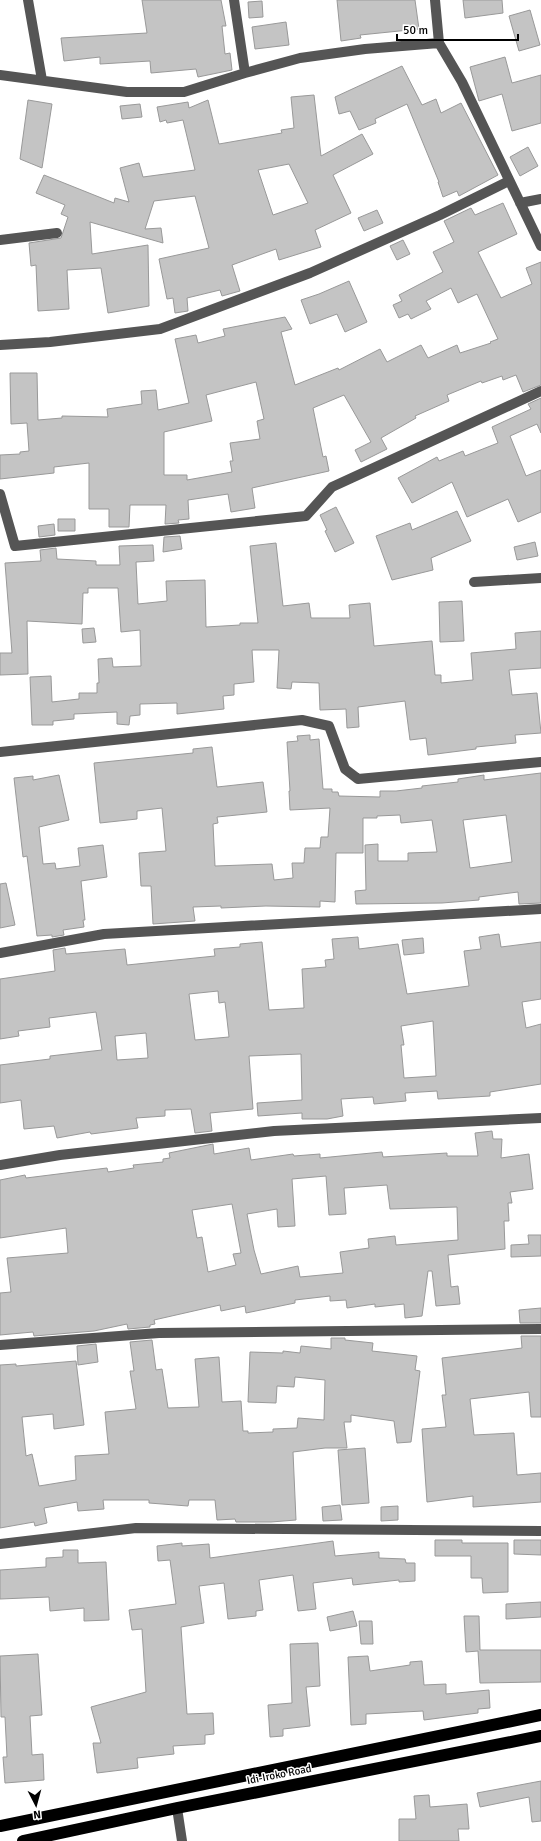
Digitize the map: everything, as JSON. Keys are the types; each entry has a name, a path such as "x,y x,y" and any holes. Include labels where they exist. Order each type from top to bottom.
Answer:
{"highway":[{"path":"0,1826 541,1715"},
{"name":"Idi-Iroko Road","path":"23,1841 177,1808 541,1736"}],"street":[{"path":"28,0 42,80"},
{"path":"234,0 245,73"},
{"path":"435,0 439,43 462,82 541,246"},
{"path":"0,75 127,92 184,92 300,58 365,49 439,43"},
{"path":"0,345 50,342 160,329 310,273 440,215 509,181"},
{"path":"520,203 541,199"},
{"path":"0,240 57,233"},
{"path":"0,494 15,546 306,516 332,488 541,391"},
{"path":"474,582 541,578"},
{"path":"0,752 302,720 329,726 345,769 358,779 541,762"},
{"path":"0,953 104,934 541,910"},
{"path":"0,1164 60,1155 274,1131 541,1118"},
{"path":"0,1345 159,1333 541,1329"},
{"path":"0,1544 136,1528 541,1531"},
{"path":"177,1808 182,1841"}],"building":[{"path":"142,0 221,0 226,26 222,26 225,54 230,53 232,70 198,77 196,69 151,73 150,61 100,64 100,57 64,61 61,38 147,33"},
{"path":"337,0 415,0 419,29 360,35 361,38 341,41"},
{"path":"463,0 502,0 503,13 465,18"},
{"path":"262,1 263,17 249,18 248,2"},
{"path":"530,10 540,45 519,51 509,16"},
{"path":"286,22 289,45 255,49 252,27"},
{"path":"505,57 512,83 541,75 541,123 512,131 502,94 479,101 470,67"},
{"path":"402,66 422,105 436,99 441,113 461,103 498,175 459,196 457,191 443,197 439,182 407,104 375,119 376,123 359,130 350,111 339,114 335,97"},
{"path":"314,95 321,156 362,134 373,154 333,175 351,213 315,230 321,247 279,260 276,249 232,265 240,291 222,296 220,290 187,298 188,311 175,313 173,298 167,299 159,259 209,248 195,196 154,201 145,229 161,228 163,243 90,222 92,254 148,245 149,306 108,313 101,268 67,270 69,309 38,311 36,265 31,266 29,243 61,238 68,217 61,214 65,205 36,193 44,175 114,203 115,198 129,202 120,168 139,163 143,177 195,170 183,120 167,123 166,120 160,122 157,107 188,102 189,108 208,100 219,144 282,133 281,130 294,128 291,97","holes":["289,164 308,203 273,215 258,170"]},
{"path":"28,100 52,104 42,168 20,159"},
{"path":"140,104 142,117 122,119 120,106"},
{"path":"528,147 538,166 520,176 510,157"},
{"path":"503,203 517,234 478,252 501,298 532,284 526,268 541,262 541,385 523,392 516,375 503,380 502,376 482,383 481,381 447,395 449,401 415,416 416,418 381,438 387,449 361,462 355,450 371,442 344,395 313,408 323,457 326,456 329,471 252,488 255,508 231,512 228,494 188,500 189,519 178,520 179,523 165,524 166,505 130,505 129,527 109,527 109,509 89,509 89,463 54,467 54,473 0,479 0,455 20,454 20,452 29,451 27,423 11,424 10,373 37,373 38,420 62,418 62,416 108,417 107,409 142,404 141,391 156,390 158,410 189,403 175,339 196,335 198,343 225,336 223,329 285,317 292,329 281,332 295,385 338,368 339,370 380,349 387,362 421,345 428,358 457,345 460,353 491,343 490,342 498,339 477,294 458,303 451,288 426,301 431,309 411,319 408,314 399,318 393,305 402,301 399,295 443,272 433,252 454,242 444,221 471,208 475,215","holes":["256,382 264,419 257,421 260,439 230,443 233,461 230,461 232,472 187,480 187,475 164,475 164,432 212,421 206,395"]},
{"path":"377,210 383,223 364,231 358,218"},
{"path":"403,240 410,254 397,260 390,246"},
{"path":"349,281 367,322 345,332 337,314 310,324 301,300"},
{"path":"541,398 541,433 537,424 510,436 526,476 541,470 541,512 518,522 508,499 467,517 452,482 412,503 398,478 437,457 439,461 463,451 465,456 498,443 492,427 531,409 528,404"},
{"path":"336,507 354,543 335,552 325,531 327,530 320,515"},
{"path":"457,511 471,541 431,558 433,570 392,580 376,536 410,523 412,530"},
{"path":"58,519 75,519 75,531 58,531"},
{"path":"54,524 55,535 39,537 38,526"},
{"path":"180,536 182,549 163,552 164,537"},
{"path":"535,542 538,556 517,560 514,547"},
{"path":"276,543 283,606 309,603 311,618 350,618 349,605 370,603 374,646 432,641 435,675 441,675 441,683 473,680 471,653 516,649 515,633 541,631 541,668 509,670 512,695 537,693 541,733 515,735 516,743 476,747 476,749 428,755 426,738 410,740 405,701 358,707 359,727 347,728 346,709 320,710 319,683 292,682 291,689 277,688 279,650 252,650 254,682 234,684 234,695 223,696 224,709 177,714 177,703 140,704 140,715 130,716 129,725 117,724 117,712 74,714 74,719 53,721 53,725 32,725 30,677 51,676 52,702 79,699 79,693 97,693 97,683 99,683 98,659 112,658 113,667 141,666 140,630 121,632 118,588 88,588 88,593 83,593 82,624 27,621 28,674 0,675 0,653 12,653 5,563 41,561 40,550 56,548 57,559 96,561 96,565 120,565 119,546 153,545 154,561 136,562 138,604 167,601 166,581 205,580 206,627 240,625 240,623 258,623 250,546"},
{"path":"462,601 464,641 440,642 439,602"},
{"path":"94,628 96,642 83,643 82,629"},
{"path":"310,735 310,740 319,739 323,789 332,789 332,792 338,792 339,796 380,797 380,791 422,788 422,786 458,782 458,779 484,775 484,780 541,773 541,903 519,904 518,892 479,897 479,900 442,903 356,904 355,891 366,890 365,845 378,844 378,861 408,861 408,853 437,852 432,820 401,823 400,815 377,816 377,818 363,818 363,853 336,853 335,902 320,901 320,907 193,907 195,921 153,924 151,886 141,886 139,853 166,851 162,808 137,811 137,819 100,823 94,763 193,753 193,749 212,747 217,787 263,782 267,812 217,817 218,823 213,824 215,866 272,864 274,880 293,878 292,863 304,863 305,848 320,848 321,837 328,837 330,808 290,810 287,742 298,741 297,736","holes":["506,815 512,862 470,868 463,820"]},
{"path":"59,775 69,820 39,827 43,864 55,863 56,869 80,866 78,848 103,845 107,877 81,881 85,920 83,920 84,927 63,930 64,935 52,937 52,935 37,936 27,856 23,857 14,778 33,776 33,780"},
{"path":"6,883 15,925 0,928 0,884"},
{"path":"499,934 501,947 541,942 541,999 522,1002 526,1028 541,1024 541,1084 490,1092 490,1096 438,1099 437,1091 405,1093 406,1101 374,1104 373,1097 341,1099 343,1116 327,1119 302,1119 302,1113 258,1116 257,1103 302,1100 301,1054 249,1056 253,1109 210,1113 212,1131 195,1133 191,1109 165,1110 165,1116 136,1118 138,1128 91,1134 90,1132 57,1138 54,1126 24,1129 21,1100 0,1103 0,1065 50,1059 50,1056 102,1050 96,1012 49,1018 50,1027 18,1031 19,1036 0,1039 0,979 55,971 53,950 65,948 66,954 125,949 127,965 215,956 214,949 240,947 240,944 262,942 269,1010 304,1008 302,969 326,967 325,960 334,959 332,939 358,937 359,949 398,944 407,994 469,986 464,951 481,949 479,937","holes":["218,991 219,1003 225,1002 229,1037 195,1040 189,994","433,1021 436,1076 404,1078 401,1045 404,1045 401,1026","146,1033 148,1058 117,1060 115,1036"]},
{"path":"423,938 424,953 404,955 402,940"},
{"path":"492,1131 493,1139 502,1139 501,1158 529,1154 533,1189 510,1192 512,1203 508,1203 509,1221 504,1221 505,1249 448,1255 451,1287 458,1286 460,1304 436,1306 432,1271 428,1271 422,1316 405,1318 404,1304 375,1307 375,1304 347,1308 346,1300 330,1301 330,1296 295,1300 295,1303 246,1313 245,1306 221,1311 220,1305 154,1320 155,1324 150,1325 150,1327 128,1329 127,1324 94,1331 34,1336 33,1332 0,1335 0,1293 11,1292 7,1258 68,1253 66,1228 0,1238 0,1180 25,1175 26,1178 107,1168 108,1172 134,1168 133,1165 163,1162 163,1159 170,1158 169,1153 213,1144 214,1154 249,1148 251,1160 293,1154 294,1156 320,1154 320,1158 382,1152 383,1157 447,1153 447,1156 478,1156 475,1133","holes":["326,1176 329,1215 346,1214 344,1188 387,1185 390,1209 457,1207 458,1240 396,1245 395,1236 368,1239 369,1248 340,1252 343,1273 300,1277 298,1266 261,1274 254,1250 247,1214 277,1209 278,1227 295,1226 292,1179","232,1204 241,1253 233,1254 236,1265 208,1272 202,1237 197,1238 192,1210"]},
{"path":"528,1235 541,1235 541,1256 511,1257 511,1245 529,1244"},
{"path":"541,1308 541,1323 520,1323 519,1310"},
{"path":"521,1336 541,1336 541,1417 531,1417 529,1392 470,1399 474,1435 514,1433 517,1475 541,1473 541,1502 473,1507 473,1496 427,1502 422,1429 446,1427 442,1395 446,1395 442,1358 522,1348"},
{"path":"331,1338 345,1338 345,1340 373,1343 372,1351 417,1356 415,1370 420,1371 411,1442 397,1443 394,1421 351,1415 351,1422 344,1422 347,1448 325,1448 293,1452 296,1520 236,1522 235,1519 217,1520 215,1500 189,1500 188,1506 149,1503 149,1500 103,1500 104,1509 78,1511 77,1502 44,1508 47,1523 35,1526 34,1522 0,1528 0,1365 16,1364 16,1366 76,1361 84,1425 54,1429 53,1414 22,1417 26,1456 32,1454 39,1486 76,1480 75,1456 109,1454 105,1412 136,1409 130,1371 134,1371 130,1342 152,1340 156,1370 162,1369 168,1408 199,1407 195,1359 219,1357 222,1402 241,1401 243,1431 248,1431 248,1433 273,1432 273,1429 297,1428 298,1418 324,1420 325,1380 295,1377 294,1387 277,1386 276,1403 248,1402 250,1352 283,1353 283,1351 300,1353 301,1346 331,1349"},
{"path":"96,1344 98,1362 78,1365 77,1346"},
{"path":"365,1448 369,1503 342,1505 338,1450"},
{"path":"340,1505 342,1520 323,1521 322,1507"},
{"path":"398,1506 398,1520 381,1521 381,1507"},
{"path":"435,1540 462,1540 462,1543 508,1543 508,1592 483,1593 482,1578 471,1578 471,1556 435,1556"},
{"path":"514,1540 541,1540 541,1555 514,1554"},
{"path":"333,1541 335,1556 379,1552 379,1558 405,1559 406,1563 415,1563 415,1581 399,1582 399,1580 353,1585 352,1578 313,1583 316,1609 298,1611 293,1575 259,1580 263,1610 256,1611 256,1616 228,1619 224,1583 199,1586 204,1623 181,1627 187,1714 213,1713 214,1734 205,1735 205,1744 173,1746 174,1754 137,1758 138,1768 97,1773 93,1743 101,1743 91,1707 146,1692 142,1629 132,1630 129,1610 176,1604 170,1560 158,1561 157,1546 182,1543 182,1546 209,1544 210,1558"},
{"path":"63,1550 78,1550 78,1563 106,1562 109,1620 84,1621 84,1608 50,1611 49,1597 0,1599 0,1570 46,1567 46,1558 63,1557"},
{"path":"541,1602 541,1617 506,1619 506,1604"},
{"path":"353,1611 357,1626 330,1631 327,1617"},
{"path":"464,1616 479,1616 480,1650 541,1650 541,1682 480,1683 478,1651 466,1652"},
{"path":"359,1621 372,1621 373,1644 361,1644"},
{"path":"318,1643 320,1686 306,1687 310,1726 283,1729 283,1736 270,1737 268,1705 292,1703 290,1644"},
{"path":"38,1654 42,1715 30,1716 32,1755 43,1754 44,1780 5,1783 3,1757 7,1757 5,1717 1,1717 0,1656"},
{"path":"368,1656 370,1671 410,1665 410,1662 422,1661 424,1685 446,1684 446,1694 489,1690 490,1708 478,1709 478,1713 424,1720 423,1711 366,1714 366,1724 351,1725 348,1657"},
{"path":"541,1781 541,1821 532,1822 529,1797 480,1807 477,1793"},
{"path":"429,1795 430,1807 467,1804 469,1829 458,1829 459,1841 399,1841 399,1819 416,1819 414,1796"}]}
